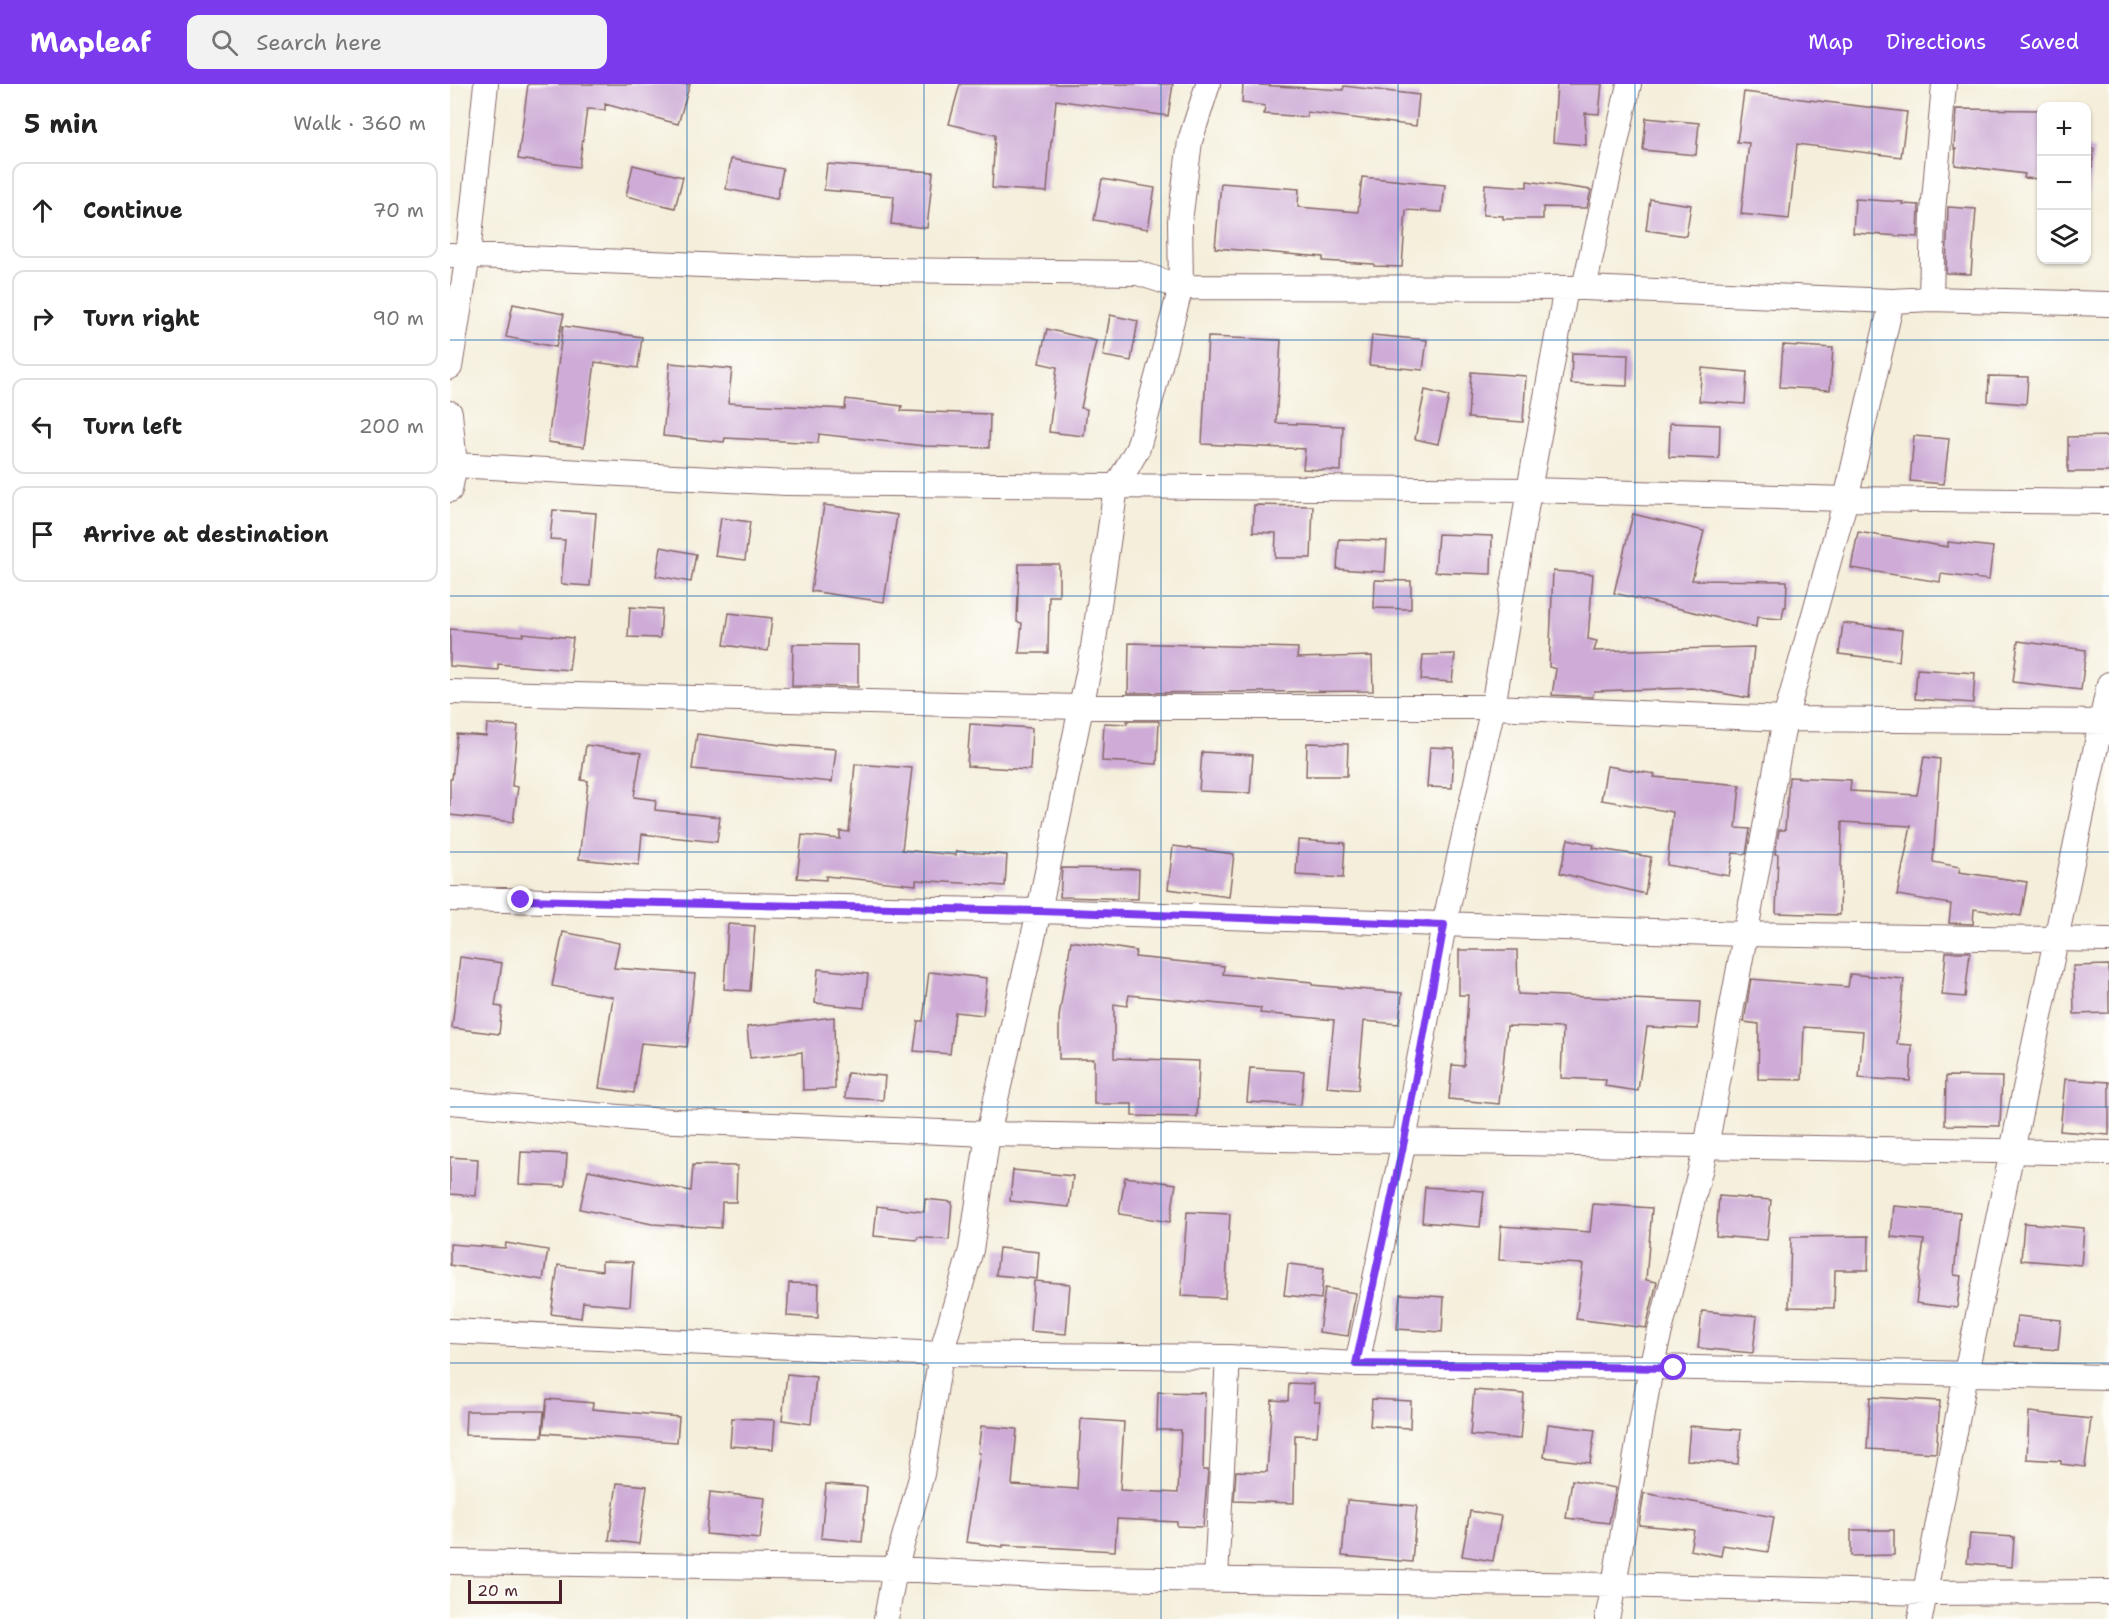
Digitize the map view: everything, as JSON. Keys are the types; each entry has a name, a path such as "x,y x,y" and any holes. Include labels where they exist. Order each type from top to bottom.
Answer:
{"street":[{"path":"450,367 459,255 486,84"},
{"path":"886,1619 895,1569 922,1474 941,1354 971,1250 988,1134 1039,911 1092,654 1116,487 1138,448 1181,287 1180,221 1191,141 1208,84"},
{"path":"1356,1364 1404,1141 1444,925 1493,707 1529,490 1575,288 1629,84"},
{"path":"1931,299 1933,212 1944,84"},
{"path":"459,255 804,269 1138,273 1181,287 1575,288 1892,301 1931,299 2109,304"},
{"path":"1607,1619 1651,1367 1706,1147 1785,719 1846,499 1892,301"},
{"path":"450,413 455,465 450,490"},
{"path":"455,465 786,483 1529,490 1846,499 2109,502"},
{"path":"1920,1619 1927,1593 1966,1373 2055,938 2105,722 2109,684"},
{"path":"450,692 1080,707 1493,707 1785,719 2105,722"},
{"path":"450,899 1039,911 1744,934 2109,940"},
{"path":"450,1102 653,1120 988,1134 2012,1150 2109,1154"},
{"path":"450,1331 941,1354 1228,1357 1356,1364 1651,1367 2109,1377"},
{"path":"1216,1578 1228,1357"},
{"path":"450,1562 895,1569 1085,1578 1614,1585 1927,1593 2109,1592"}],"building":[{"path":"528,84 690,84 678,124 605,104 605,110 587,109 579,167 518,159"},
{"path":"960,84 1173,84 1168,116 1056,100 1047,192 992,188 995,135 949,124"},
{"path":"1243,84 1343,90 1344,86 1419,95 1416,126 1307,112 1307,117 1264,114 1265,106 1242,103"},
{"path":"1557,84 1602,84 1599,114 1585,113 1586,145 1553,142"},
{"path":"1744,92 1907,112 1901,157 1797,144 1789,219 1741,214 1749,143 1737,142"},
{"path":"1956,109 2037,110 2037,179 2024,178 2025,174 1955,165 1956,149 1954,149"},
{"path":"1646,118 1699,123 1696,155 1643,150"},
{"path":"2091,149 2094,149 2091,176"},
{"path":"731,159 783,169 777,199 726,189"},
{"path":"827,164 933,172 927,228 891,224 894,196 824,190"},
{"path":"633,165 683,177 675,208 626,196"},
{"path":"1362,177 1445,185 1442,212 1406,210 1402,267 1323,261 1323,257 1215,248 1221,183 1299,189 1298,207 1358,212"},
{"path":"1102,179 1155,188 1148,229 1094,220"},
{"path":"1527,181 1591,190 1587,208 1543,207 1543,219 1503,219 1503,216 1483,215 1485,184 1527,187"},
{"path":"1650,199 1691,205 1686,236 1646,230"},
{"path":"1855,199 1919,205 1918,237 1853,233"},
{"path":"1948,207 1976,209 1971,274 1946,273"},
{"path":"513,304 564,314 556,347 506,337"},
{"path":"1110,315 1138,321 1131,361 1103,356"},
{"path":"563,326 642,337 638,368 595,362 584,447 548,442"},
{"path":"1047,329 1096,341 1081,408 1087,409 1084,436 1049,432 1057,367 1039,363"},
{"path":"1372,335 1427,340 1423,370 1369,365"},
{"path":"1208,337 1281,340 1276,423 1343,426 1341,471 1303,469 1305,449 1202,444"},
{"path":"1783,345 1833,348 1830,390 1780,387"},
{"path":"1572,353 1628,355 1627,386 1571,384"},
{"path":"670,363 732,369 728,403 845,409 846,399 902,406 901,411 990,414 989,448 925,446 819,434 818,443 725,438 724,442 663,436"},
{"path":"1702,368 1747,372 1745,404 1699,401"},
{"path":"1471,372 1526,376 1523,422 1468,418"},
{"path":"1989,376 2028,377 2026,404 1988,401"},
{"path":"1425,390 1449,396 1438,444 1415,439"},
{"path":"1670,423 1720,425 1719,459 1669,457"},
{"path":"1914,436 1949,439 1944,484 1910,481"},
{"path":"2109,436 2109,472 2068,472 2068,437"},
{"path":"824,505 897,515 884,602 811,591"},
{"path":"1254,505 1313,506 1311,558 1275,558 1276,533 1253,532"},
{"path":"553,510 596,513 590,586 561,584 565,540 550,539"},
{"path":"1633,514 1704,531 1692,580 1787,581 1786,607 1784,607 1782,619 1757,617 1756,627 1614,593"},
{"path":"721,518 750,522 745,560 715,556"},
{"path":"1858,532 1948,547 1948,542 1993,547 1989,580 1941,574 1940,582 1851,568"},
{"path":"1438,534 1492,536 1491,574 1435,572"},
{"path":"1339,539 1387,541 1385,572 1337,569"},
{"path":"661,547 696,554 691,582 656,576"},
{"path":"1019,564 1059,564 1059,596 1049,596 1048,653 1019,653 1022,623 1017,622"},
{"path":"1553,571 1593,574 1588,639 1597,641 1594,651 1754,647 1749,698 1693,688 1594,691 1593,697 1552,695 1556,669 1549,667"},
{"path":"1375,580 1411,581 1411,609 1374,608"},
{"path":"630,607 662,609 660,638 628,637"},
{"path":"729,613 772,618 768,651 724,645"},
{"path":"1843,623 1902,630 1899,661 1839,654"},
{"path":"450,629 573,638 569,670 498,664 498,670 450,666"},
{"path":"2018,641 2086,650 2081,690 2013,682"},
{"path":"1129,643 1298,648 1297,658 1372,656 1373,691 1128,693"},
{"path":"793,644 858,645 858,687 792,686"},
{"path":"1455,654 1452,682 1421,680 1423,655"},
{"path":"1917,669 1975,673 1973,703 1915,699"},
{"path":"1127,721 1159,721 1157,764 1102,761 1104,723 1127,724"},
{"path":"487,724 518,726 512,786 518,787 513,822 450,815 450,779 452,779 457,734 486,736"},
{"path":"970,724 1032,728 1030,770 967,766"},
{"path":"697,734 781,745 836,749 832,782 692,769"},
{"path":"1307,743 1348,744 1347,776 1306,776"},
{"path":"586,745 641,753 634,797 656,800 655,810 720,817 717,842 642,834 639,865 579,859 588,781 581,780"},
{"path":"1430,747 1454,748 1452,788 1427,787"},
{"path":"1202,752 1253,755 1250,793 1199,791"},
{"path":"1924,757 1940,759 1933,862 1960,867 1959,872 2027,882 2021,916 1974,909 1973,924 1949,923 1951,904 1897,895 1911,826 1842,822 1840,915 1776,913 1778,854 1775,854 1779,830 1785,830 1789,777 1851,780 1850,791 1917,795"},
{"path":"855,764 912,768 902,850 956,855 956,851 1007,855 1005,886 916,880 916,885 826,876 826,880 797,878 802,835 840,839 840,831 849,832"},
{"path":"1607,766 1655,774 1654,777 1740,785 1736,828 1750,829 1746,854 1733,853 1729,876 1667,865 1673,812 1601,800"},
{"path":"1568,839 1594,845 1593,848 1651,857 1645,894 1560,873"},
{"path":"1298,840 1345,843 1343,878 1296,875"},
{"path":"1173,846 1234,854 1229,897 1168,889"},
{"path":"1062,868 1139,869 1138,899 1060,897"},
{"path":"728,924 755,926 750,991 724,989"},
{"path":"563,932 619,943 614,968 695,974 687,1047 641,1043 634,1093 599,1088 613,997 552,986"},
{"path":"1071,941 1136,951 1135,957 1224,966 1223,974 1402,993 1399,1024 1364,1021 1358,1090 1327,1087 1334,1020 1260,1013 1261,1008 1129,995 1127,1006 1114,1004 1114,1058 1199,1061 1197,1117 1132,1116 1132,1104 1094,1104 1094,1059 1059,1059 1059,1017"},
{"path":"1459,950 1517,950 1518,994 1700,1002 1698,1029 1647,1027 1638,1091 1605,1086 1606,1080 1561,1078 1563,1028 1507,1026 1499,1104 1449,1099 1452,1065 1464,1066 1468,995 1459,995"},
{"path":"1946,952 1970,952 1965,997 1942,995"},
{"path":"460,957 502,963 495,1006 502,1007 499,1034 452,1028"},
{"path":"2109,965 2109,1013 2074,1014 2073,966"},
{"path":"818,969 868,974 864,1008 815,1003"},
{"path":"929,972 987,978 983,1015 955,1012 950,1054 914,1051 918,1021 923,1021"},
{"path":"1850,974 1904,979 1897,1044 1912,1045 1910,1081 1859,1078 1863,1031 1804,1027 1802,1080 1758,1079 1759,1024 1744,1022 1751,979 1848,987"},
{"path":"834,1017 835,1089 803,1090 802,1052 750,1058 747,1027"},
{"path":"1250,1068 1304,1071 1301,1105 1247,1102"},
{"path":"847,1073 885,1076 883,1100 845,1098"},
{"path":"1946,1076 2002,1077 2000,1126 1945,1125"},
{"path":"2065,1079 2109,1082 2109,1135 2060,1131"},
{"path":"521,1152 567,1154 565,1186 519,1184"},
{"path":"450,1157 478,1159 476,1196 450,1194"},
{"path":"693,1165 737,1166 736,1202 722,1202 721,1228 652,1224 580,1209 588,1170 691,1191"},
{"path":"1013,1170 1073,1176 1069,1207 1010,1201"},
{"path":"1125,1177 1176,1184 1170,1222 1119,1214"},
{"path":"1425,1187 1484,1191 1480,1227 1422,1222"},
{"path":"1719,1196 1771,1200 1767,1240 1716,1236"},
{"path":"925,1199 952,1202 949,1240 874,1236 877,1206 924,1212"},
{"path":"1593,1204 1652,1208 1646,1280 1657,1282 1646,1328 1576,1319 1583,1264 1499,1260 1501,1226 1590,1232"},
{"path":"1894,1206 1960,1212 1954,1275 1961,1276 1957,1308 1916,1303 1924,1240 1891,1237"},
{"path":"1187,1212 1230,1214 1225,1298 1181,1296"},
{"path":"2024,1223 2084,1228 2081,1265 2021,1260"},
{"path":"1869,1236 1868,1270 1835,1270 1834,1308 1789,1307 1791,1237"},
{"path":"506,1243 548,1250 543,1280 450,1265 450,1244 505,1248"},
{"path":"999,1248 1039,1252 1037,1279 996,1275"},
{"path":"602,1261 633,1262 630,1306 583,1302 581,1318 551,1314 558,1265 602,1271"},
{"path":"1288,1264 1324,1268 1321,1299 1284,1295"},
{"path":"1034,1281 1070,1284 1066,1334 1030,1331"},
{"path":"789,1283 819,1284 818,1318 787,1316"},
{"path":"1325,1288 1356,1293 1348,1336 1319,1332"},
{"path":"1400,1294 1444,1297 1442,1332 1397,1329"},
{"path":"1702,1311 1757,1316 1753,1353 1698,1348"},
{"path":"2017,1316 2061,1320 2058,1350 2014,1346"},
{"path":"787,1374 816,1377 811,1424 782,1420"},
{"path":"1289,1383 1314,1384 1314,1402 1320,1402 1317,1436 1295,1435 1294,1503 1234,1501 1236,1471 1267,1472 1272,1400 1288,1401"},
{"path":"1474,1390 1524,1394 1520,1439 1470,1435"},
{"path":"1158,1392 1205,1393 1203,1470 1208,1470 1203,1527 1177,1526 1177,1522 1117,1519 1115,1551 1003,1545 1003,1547 966,1542 980,1453 978,1453 981,1426 1017,1429 1012,1485 1077,1489 1081,1419 1124,1422 1120,1490 1178,1493 1181,1430 1157,1430"},
{"path":"1870,1397 1940,1401 1936,1453 1867,1449"},
{"path":"547,1399 593,1403 592,1409 679,1417 677,1442 543,1433"},
{"path":"1372,1399 1411,1401 1410,1428 1370,1426"},
{"path":"466,1411 544,1411 542,1437 465,1435"},
{"path":"2029,1412 2091,1419 2085,1467 2061,1464 2061,1461 2027,1459"},
{"path":"732,1418 775,1420 773,1449 730,1446"},
{"path":"1548,1424 1595,1430 1590,1463 1544,1457"},
{"path":"1690,1426 1741,1430 1738,1464 1687,1460"},
{"path":"1572,1480 1616,1488 1609,1523 1566,1518"},
{"path":"617,1483 647,1486 639,1544 609,1540"},
{"path":"826,1484 867,1487 862,1542 821,1538"},
{"path":"710,1492 765,1498 760,1539 706,1534"},
{"path":"1644,1493 1774,1517 1768,1552 1723,1545 1721,1556 1690,1550 1694,1530 1639,1525"},
{"path":"1347,1500 1417,1506 1412,1562 1342,1556"},
{"path":"1470,1511 1501,1516 1493,1561 1462,1556"},
{"path":"1851,1530 1894,1530 1894,1555 1851,1556"},
{"path":"1970,1534 2014,1537 2012,1567 1967,1563"}],"route":[{"path":"521,900 1039,911 1444,925 1404,1141 1356,1364 1674,1368"}]}
